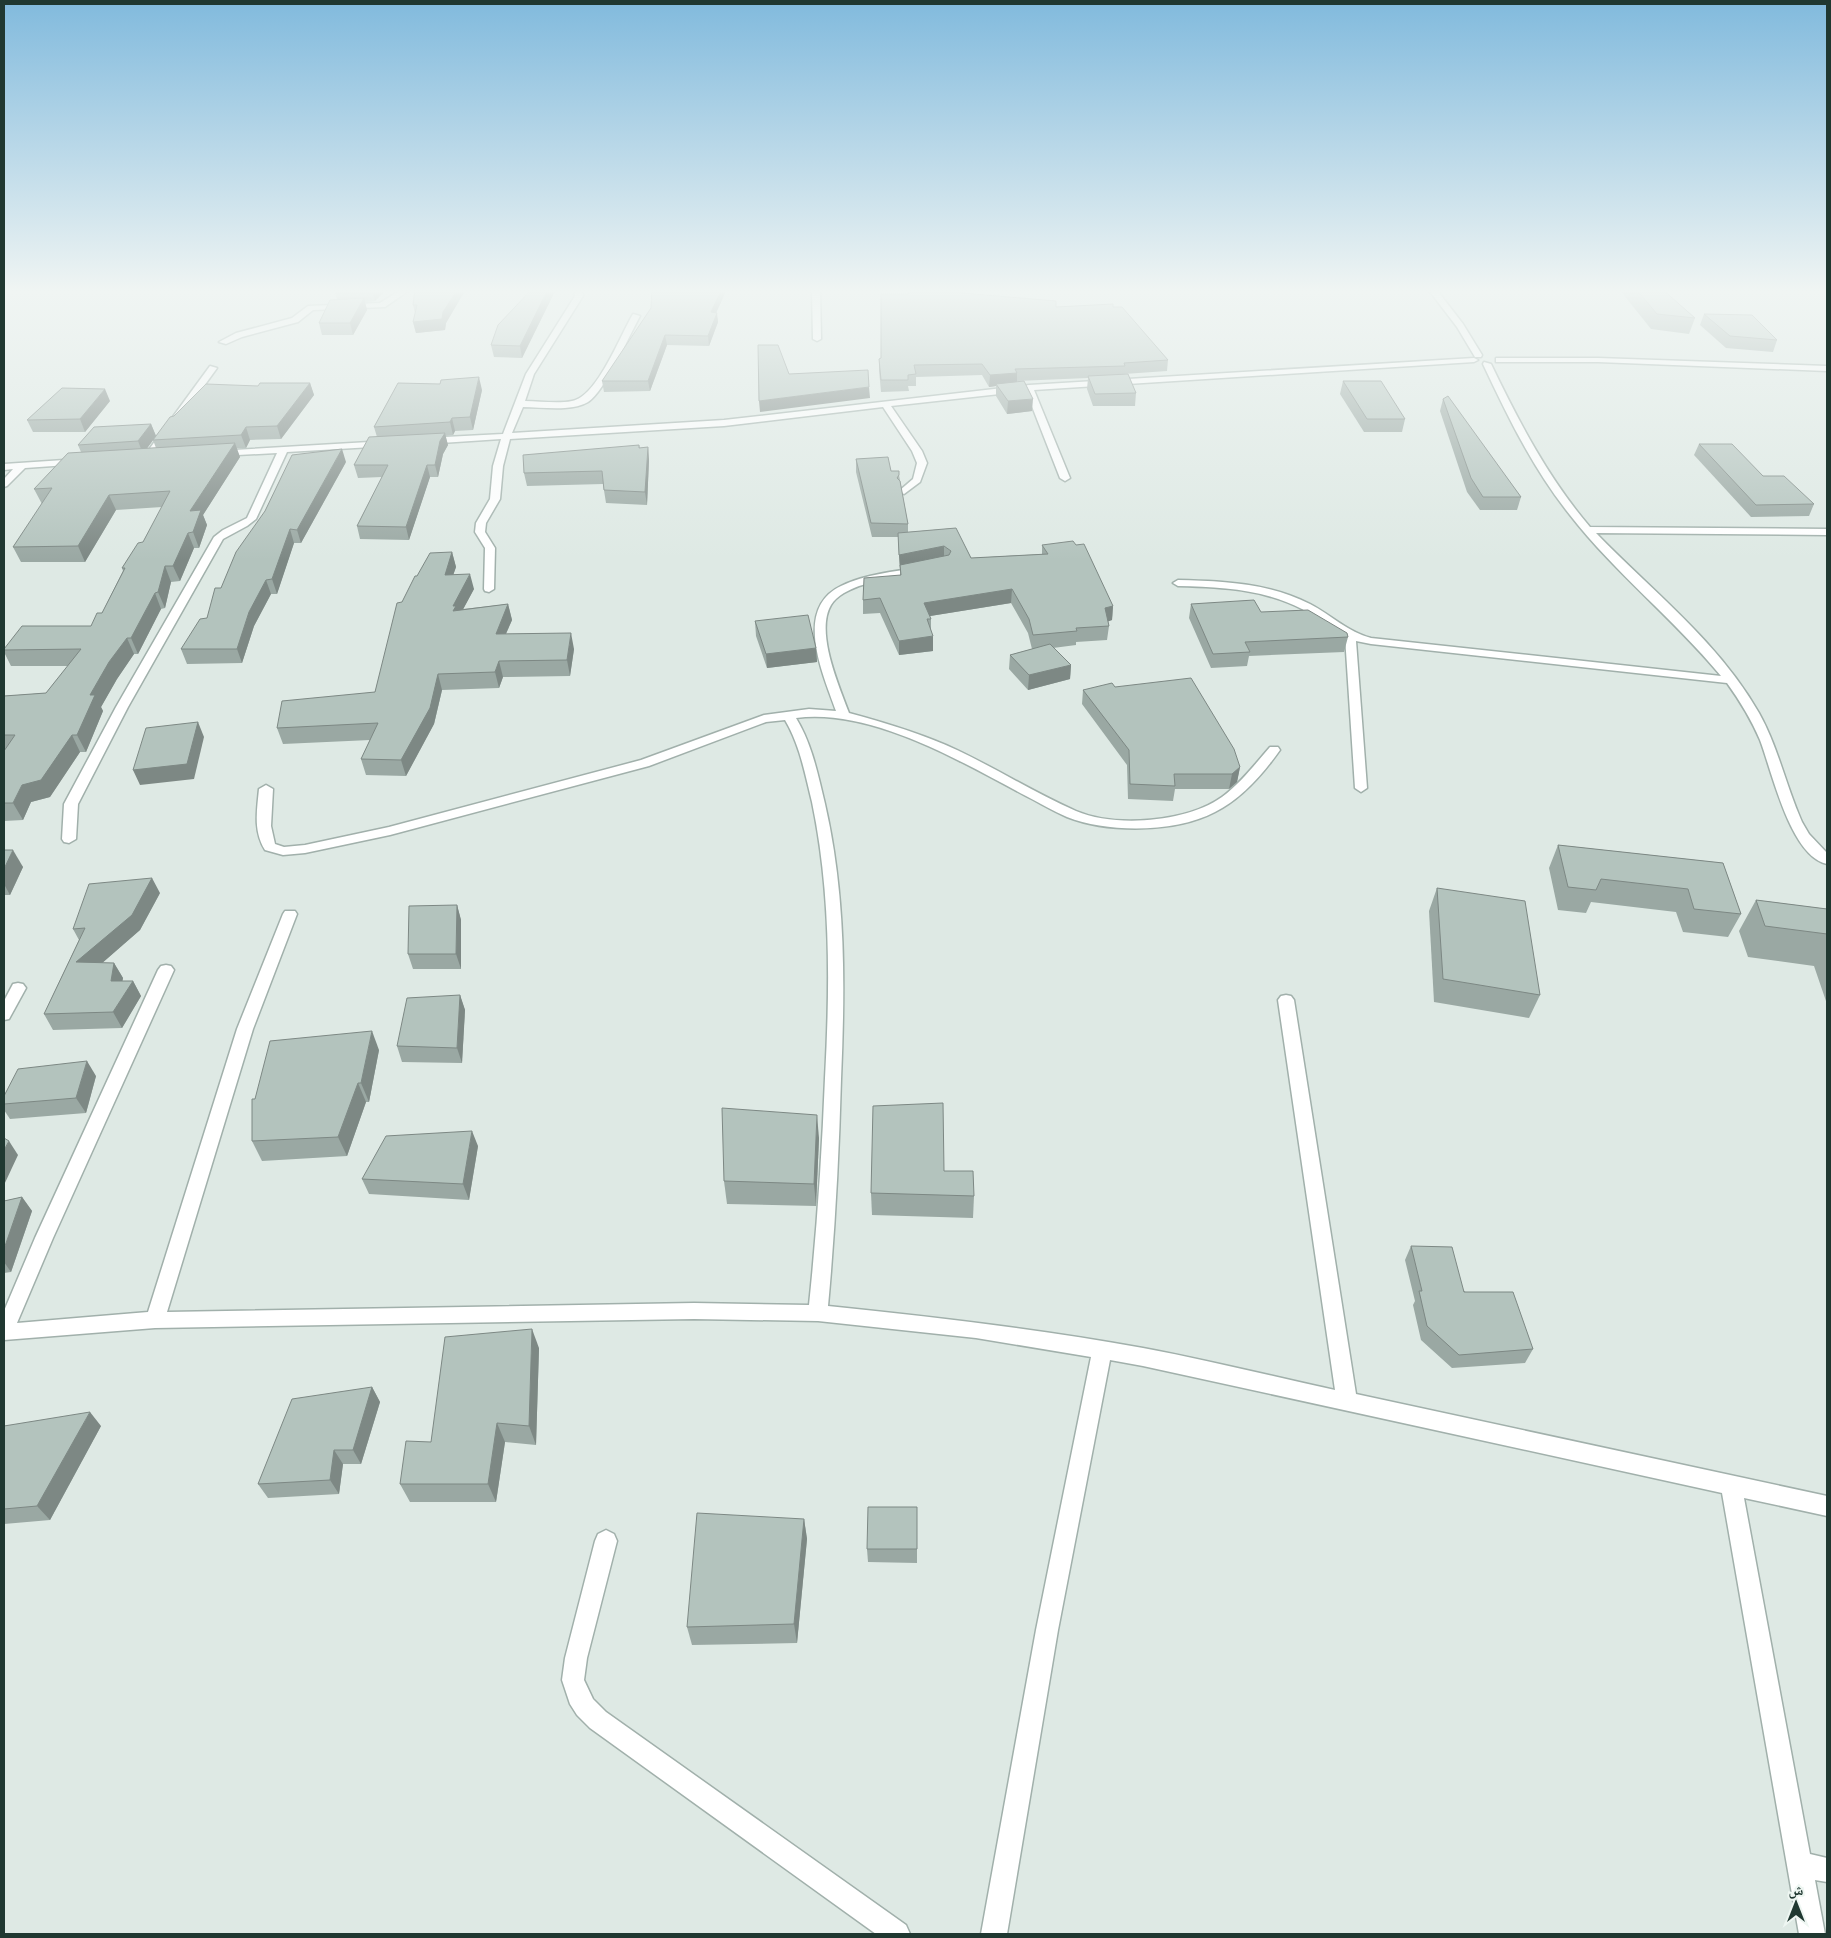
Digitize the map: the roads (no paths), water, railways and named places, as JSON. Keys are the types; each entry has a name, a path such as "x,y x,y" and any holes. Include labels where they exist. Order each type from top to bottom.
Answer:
{"street":[{"path":"165,456 143,458 204,379"},
{"path":"489,589 490,548 480,532 481,522 495,499 498,466 506,437 528,379"},
{"path":"520,404 572,404 585,400 596,390 602,379"},
{"path":"412,442 724,423 1029,388 1152,379"},
{"path":"1499,379 1507,406 1544,472 1588,530 1698,642 1730,680 1756,718 1769,746 1795,823 1804,840 1814,851 1827,860"},
{"path":"1029,388 1065,478"},
{"path":"886,405 922,463 916,480 904,491"},
{"path":"213,454 392,443"},
{"path":"69,839 70,804 122,707 219,538 225,532 246,524 251,519 283,450"},
{"path":"4,467 86,461"},
{"path":"4,484 22,466"},
{"path":"1588,530 1827,532"},
{"path":"844,715 822,653 820,639 820,624 828,600 834,594 847,587 935,567"},
{"path":"1178,583 1227,585 1271,592 1307,607 1350,636 1371,641 1730,680"},
{"path":"1350,636 1360,788"},
{"path":"266,789 264,815 266,840 270,847 283,851 305,849 390,831 645,763 691,748 751,724 788,715 828,713 844,715 890,728 951,752 1072,814 1090,820 1115,824 1153,823 1200,814 1216,807 1239,789 1274,750"},
{"path":"788,715 803,743 820,810 831,867 835,906 837,997 834,1085 826,1230 818,1313"},
{"path":"155,1320 245,1029 290,914"},
{"path":"166,970 59,1204 4,1332 155,1320 694,1311 818,1313 976,1330 1102,1350 1827,1506"},
{"path":"4,1015 18,988"},
{"path":"1286,1000 1347,1402"},
{"path":"994,1934 1047,1630 1102,1350"},
{"path":"1731,1486 1812,1934"},
{"path":"606,1541 576,1658 573,1680 578,1696 585,1707 598,1720 704,1798 897,1934"},
{"path":"1799,1865 1827,1870"}]}
